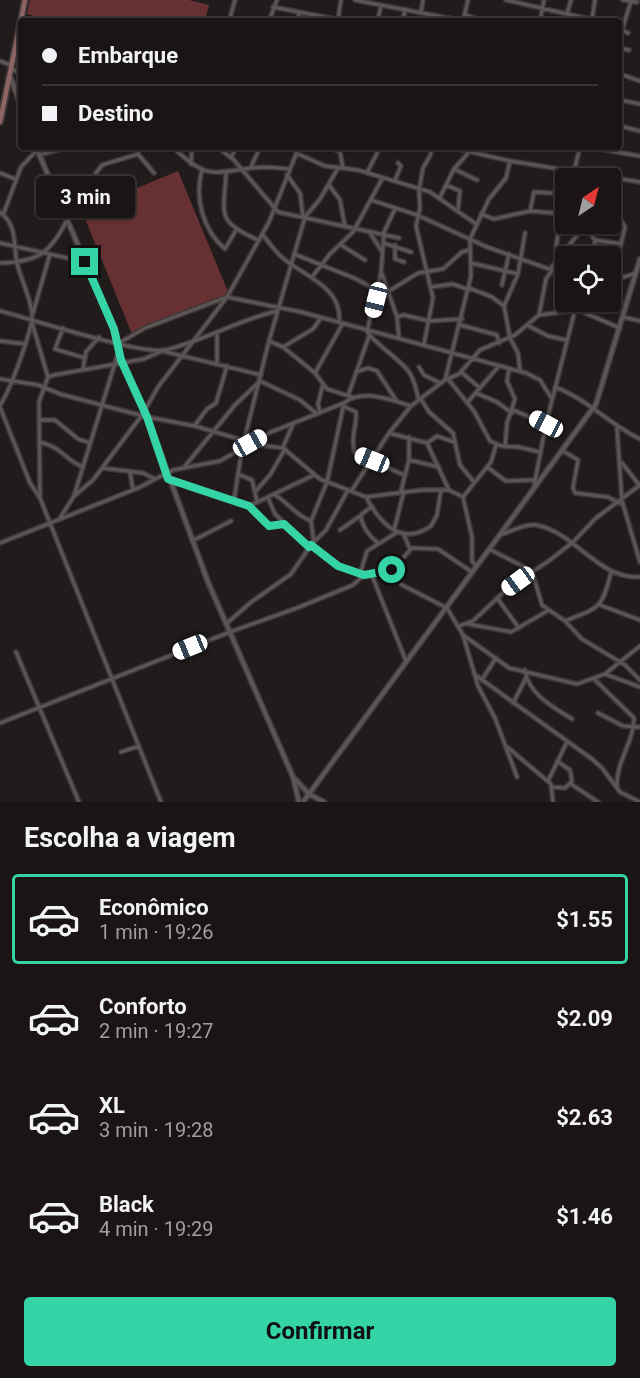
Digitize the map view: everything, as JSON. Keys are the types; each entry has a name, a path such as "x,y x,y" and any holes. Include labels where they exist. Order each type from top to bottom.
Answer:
{"main road":[{"path":"22,18 25,0"},
{"path":"0,121 18,35"}],"street":[{"path":"231,18 235,0"},
{"path":"270,18 277,0"},
{"path":"338,18 341,0"},
{"path":"355,0 421,12 438,18"},
{"path":"379,18 384,0"},
{"path":"421,12 423,0"},
{"path":"464,18 468,0"},
{"path":"506,0 576,18"},
{"path":"540,18 544,0"},
{"path":"567,14 571,0"},
{"path":"592,18 595,0"},
{"path":"623,0 637,2"},
{"path":"622,27 631,1"},
{"path":"273,7 325,18"},
{"path":"404,18 405,9"},
{"path":"298,18 299,14"},
{"path":"465,15 474,18"},
{"path":"622,30 628,33"},
{"path":"622,48 629,50"},
{"path":"14,50 18,51"},
{"path":"0,61 18,72"},
{"path":"9,75 18,98"},
{"path":"622,75 640,81"},
{"path":"622,100 640,104"},
{"path":"622,126 640,131"},
{"path":"32,314 17,262 16,246 9,221 2,214 23,162 38,151 61,150"},
{"path":"139,150 138,154 154,173"},
{"path":"175,150 191,164 202,170 226,174 251,168 289,169"},
{"path":"191,164 192,150"},
{"path":"222,150 243,170 274,209 399,238"},
{"path":"231,157 235,150"},
{"path":"251,168 259,150"},
{"path":"74,496 86,487 102,468 143,413 158,387 227,297 274,209 298,150"},
{"path":"336,150 340,152 344,160 344,168"},
{"path":"424,344 433,303 421,244 416,232 423,168 431,150"},
{"path":"461,150 555,168"},
{"path":"481,154 483,150"},
{"path":"575,168 579,150"},
{"path":"605,150 640,156"},
{"path":"38,151 119,343 74,496 59,519"},
{"path":"367,173 378,151"},
{"path":"440,197 454,169 469,152"},
{"path":"296,153 325,166 367,173 430,192 458,209 476,224"},
{"path":"63,210 79,196 102,165 138,154"},
{"path":"446,380 469,289 470,239 476,224 504,182 510,161"},
{"path":"395,180 400,166 398,163"},
{"path":"234,500 242,449 304,217 329,185 338,168"},
{"path":"454,169 477,180"},
{"path":"202,170 197,200 213,235 225,249 236,230"},
{"path":"0,173 15,179"},
{"path":"226,174 223,211 236,230 258,241"},
{"path":"287,175 300,193 304,217"},
{"path":"312,277 330,254 355,229 382,179"},
{"path":"621,180 640,182"},
{"path":"446,184 460,190 458,209"},
{"path":"329,185 340,200 345,227"},
{"path":"530,211 534,192 551,193"},
{"path":"371,200 417,215 470,239 555,270"},
{"path":"395,209 384,234 381,273 367,331 369,336 387,348 409,372 420,400 429,412 452,432 460,465 474,482"},
{"path":"482,214 495,219 530,211 555,213"},
{"path":"595,240 621,244 625,225 621,219"},
{"path":"40,498 39,398 48,377 32,314 48,253 67,220"},
{"path":"369,232 381,252"},
{"path":"520,371 518,353 510,338 504,306 518,273 525,233"},
{"path":"262,234 292,266 325,287 339,307 341,323 315,373"},
{"path":"556,246 558,234"},
{"path":"569,246 579,234"},
{"path":"591,234 595,246"},
{"path":"0,243 85,262"},
{"path":"383,243 411,252"},
{"path":"341,245 365,260"},
{"path":"395,245 395,259 404,262"},
{"path":"389,291 410,277 427,270 443,269 462,252 469,250"},
{"path":"0,263 17,262 48,253"},
{"path":"294,254 377,290"},
{"path":"502,285 509,254"},
{"path":"118,350 143,413 147,417 192,541 293,777 301,802 309,795 594,407 640,259"},
{"path":"471,263 518,273"},
{"path":"226,624 250,603 291,574 311,545 326,530 389,433 411,406 440,384 461,372 485,347 510,338 529,326 540,315 546,279 555,265"},
{"path":"381,273 397,317 399,338"},
{"path":"621,278 636,273"},
{"path":"431,287 453,284 492,297 504,306"},
{"path":"119,343 145,328 227,297 280,310 301,312 536,376 552,399"},
{"path":"48,377 152,357 162,351 217,334 247,318 280,310"},
{"path":"0,312 119,343 261,375"},
{"path":"540,315 560,312"},
{"path":"534,486 533,480 539,452 573,312"},
{"path":"578,312 620,328"},
{"path":"397,317 404,315 429,321 462,319"},
{"path":"623,317 640,321"},
{"path":"283,347 313,329 321,318"},
{"path":"32,320 0,406 30,483 40,498 161,802"},
{"path":"460,325 497,335 499,343"},
{"path":"529,326 548,336 566,340"},
{"path":"63,328 55,349 85,358"},
{"path":"217,334 217,364"},
{"path":"311,545 311,521 327,482 344,405 350,397 369,336"},
{"path":"83,369 86,352 99,337"},
{"path":"0,341 24,344"},
{"path":"269,341 283,347 315,373 333,392 350,397 366,396 396,400 411,406"},
{"path":"195,426 205,412 216,404 227,366"},
{"path":"419,367 424,375 440,384"},
{"path":"467,403 498,367"},
{"path":"356,372 368,368 377,371 396,400"},
{"path":"505,447 507,423 515,396 507,381 509,369"},
{"path":"461,372 480,388"},
{"path":"0,379 44,387 60,394 143,413"},
{"path":"446,380 474,411 490,441 496,445 539,452"},
{"path":"260,381 293,396 319,413"},
{"path":"0,543 133,490 185,466 235,405 260,381"},
{"path":"319,413 318,404 323,384"},
{"path":"545,386 555,388 594,407 617,428 640,438"},
{"path":"476,393 497,402 512,412 546,424"},
{"path":"185,466 197,468 220,461 250,443 319,413 344,405 356,412 357,423 352,433 354,451 404,475"},
{"path":"147,417 216,431 250,443 284,448 327,482 366,497 441,490 449,490 463,497"},
{"path":"39,420 54,420 78,439 90,443"},
{"path":"255,492 270,475 293,424"},
{"path":"617,428 621,461 621,502 640,562"},
{"path":"389,433 427,443 449,490"},
{"path":"427,443 437,436 454,442"},
{"path":"0,723 353,585 362,575 367,551 395,532 404,475 409,460 409,437"},
{"path":"39,442 59,448 67,459 83,467"},
{"path":"476,566 472,561 472,537 463,497 487,467 496,445"},
{"path":"563,451 578,460 573,488 575,492 609,497 621,502"},
{"path":"409,460 439,467"},
{"path":"468,624 497,598 573,542 596,518 621,502 640,485 621,461"},
{"path":"487,467 506,482 533,480"},
{"path":"102,468 143,473 155,479"},
{"path":"130,472 133,490"},
{"path":"238,474 250,478 257,501"},
{"path":"249,506 314,474"},
{"path":"168,479 249,506 269,526 284,524"},
{"path":"366,497 395,532 404,535 431,526 437,516 441,490"},
{"path":"275,495 286,502 296,514 311,521"},
{"path":"268,498 275,514 284,524 331,562 362,575 392,570 410,549 438,549 472,572"},
{"path":"340,530 372,506"},
{"path":"361,515 368,535 377,543"},
{"path":"192,541 231,521"},
{"path":"499,535 534,524 573,542 611,573 627,578 640,577"},
{"path":"404,535 410,549"},
{"path":"489,549 532,571 542,604 565,621 582,639 620,663 640,680"},
{"path":"392,570 402,585 447,608 459,626 473,673 495,718 517,777"},
{"path":"371,573 406,661"},
{"path":"565,621 594,611 600,605 611,573"},
{"path":"497,598 519,628"},
{"path":"600,605 640,620"},
{"path":"459,626 468,624 504,632 519,628 549,610"},
{"path":"463,635 513,669 577,684 605,674 640,646"},
{"path":"16,652 79,802"},
{"path":"483,678 496,658"},
{"path":"525,670 526,678 547,703 572,718"},
{"path":"473,673 483,678 513,703 602,768 617,788 640,802"},
{"path":"605,674 640,687"},
{"path":"513,703 526,678"},
{"path":"594,679 634,718 622,758 617,788"},
{"path":"598,713 623,726 640,727"},
{"path":"548,781 567,742"},
{"path":"504,745 548,781 552,787 553,802"},
{"path":"121,752 139,746"},
{"path":"552,787 565,788 571,784 573,774 557,761"},
{"path":"293,777 309,795 324,802"},
{"path":"571,784 598,802"}],"shaded area":[{"path":"30,0 189,0 209,5 206,18 41,18 27,14"},
{"path":"178,171 229,294 132,334 82,211"}],"route":[{"path":"85,262 114,329 121,360 147,417 168,479 249,506 265,524 274,528 284,524 309,547 311,545 331,562 343,568 364,575 392,570"}]}
